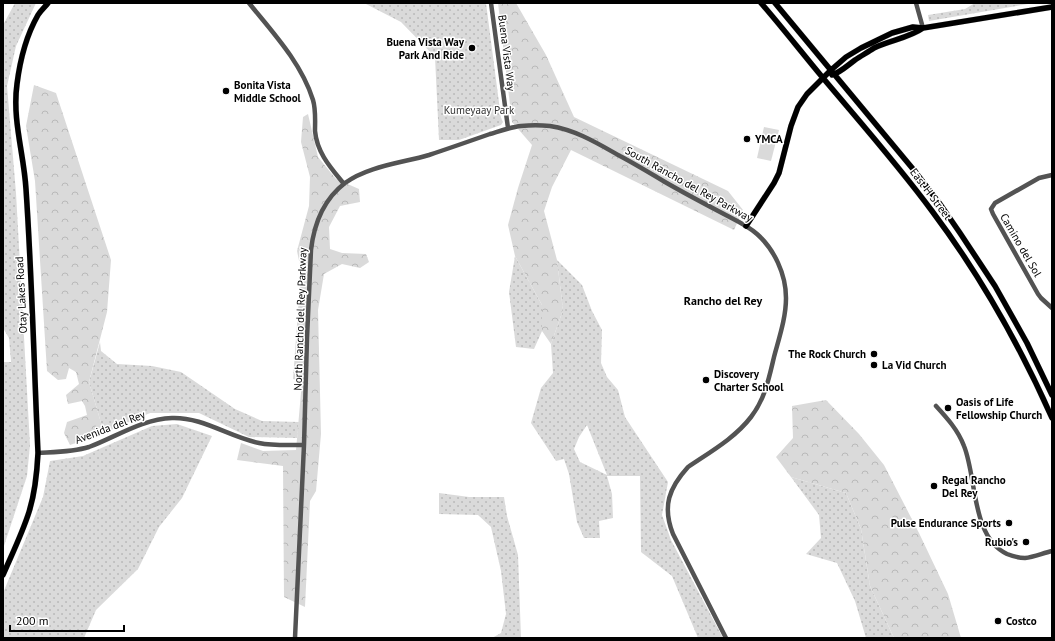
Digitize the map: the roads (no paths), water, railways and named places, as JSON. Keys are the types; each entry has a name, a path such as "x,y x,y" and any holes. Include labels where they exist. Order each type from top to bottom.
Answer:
{"main road":[{"name":"Otay Lakes Road","path":"39,13 40,3"},
{"name":"Otay Lakes Road","path":"3,575 30,511 37,468 38,453 26,187 16,120 16,105 17,84 22,58 30,32 39,13 48,3"},
{"name":"East H Street","path":"761,3 906,177 954,241 988,294 1020,351 1052,418"},
{"name":"East H Street","path":"775,3 824,64 833,72 913,169 960,233 995,286 1029,347 1052,395"},
{"path":"746,226 779,173 791,126 798,107 807,94 833,72 875,48 892,40 916,33 923,28 1052,7"}],"street":[{"path":"249,3 289,53 301,72 314,102 316,132 320,150 327,163 344,184"},
{"name":"Buena Vista Way","path":"491,3 508,128"},
{"path":"916,3 923,28"},
{"name":"South Rancho del Rey Parkway","path":"508,128 523,125 548,126 576,132 593,140 690,196 746,226 757,234 769,247 781,269 786,296 785,312 765,393 752,417 743,427 688,467 677,480 670,494 668,508 673,534 726,638"},
{"name":"North Rancho del Rey Parkway","path":"295,638 311,250 313,235 318,220 328,202 344,184 364,172 428,155 508,128"},
{"name":"Camino del Sol","path":"1052,175 1039,178 995,203 991,209 1038,294 1052,308"},
{"path":"936,406 952,423 964,446 972,474 979,515 990,540 1002,552 1024,558 1052,551"},
{"name":"Avenida del Rey","path":"38,453 82,449 98,444 145,423 172,418 201,422 258,443 304,445"}],"place":[{"name":"Buena Vista Way Park And Ride","path":"472,48"},
{"name":"Bonita Vista Middle School","path":"226,91"},
{"name":"YMCA","path":"747,139"},
{"name":"The Rock Church","path":"874,354"},
{"name":"La Vid Church","path":"874,365"},
{"name":"Discovery Charter School","path":"706,380"},
{"name":"Oasis of Life Fellowship Church","path":"948,408"},
{"name":"Regal Rancho Del Rey","path":"934,486"},
{"name":"Pulse Endurance Sports","path":"1009,523"},
{"name":"Rubio's","path":"1026,542"},
{"name":"Costco","path":"998,621"}],"district":[{"name":"Rancho del Rey","path":"723,301"}],"park label":[{"name":"Kumeyaay Park","path":"479,110"}]}
